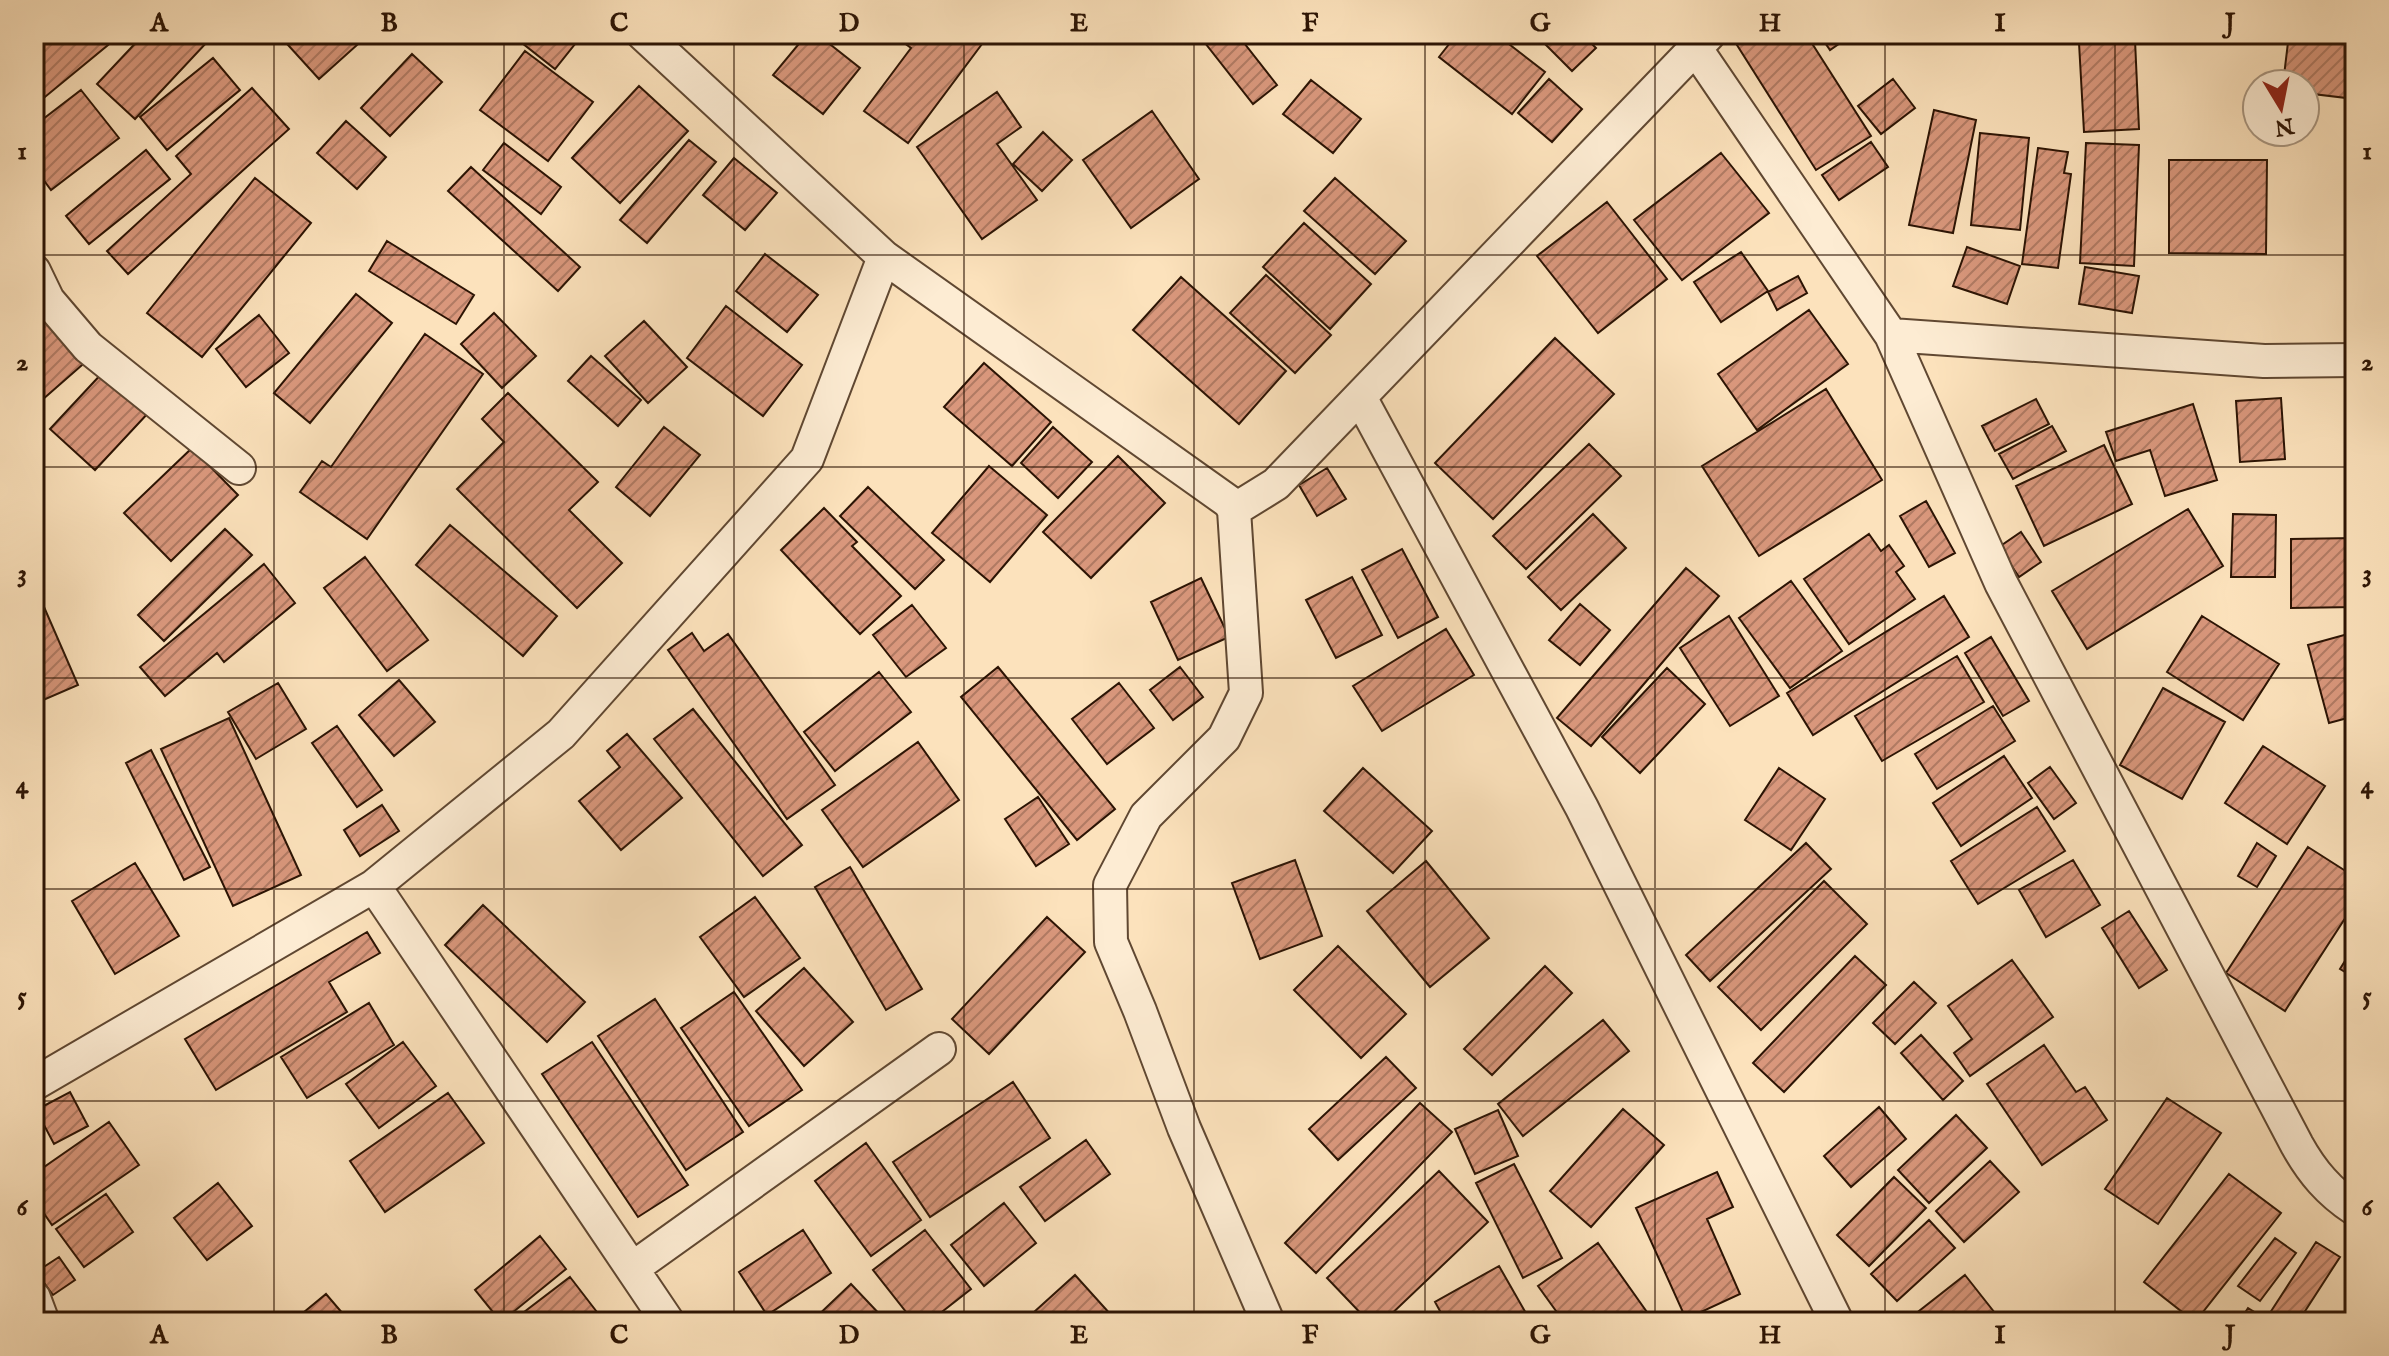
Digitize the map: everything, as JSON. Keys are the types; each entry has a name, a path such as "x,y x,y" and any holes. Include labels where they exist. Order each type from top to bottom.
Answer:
{"street":[{"path":"643,34 884,257 1229,502 1234,510 1246,693 1224,738 1146,816 1110,885 1111,942 1184,1128 1268,1322"},
{"path":"1234,510 1276,484 1703,41 1891,335 2001,583 2290,1132 2313,1173 2355,1209"},
{"path":"34,1084 374,886 561,734 807,459 884,257"},
{"path":"34,271 48,300 88,347 239,468"},
{"path":"1891,335 2264,361 2355,360"},
{"path":"1360,397 1582,808 1837,1322"},
{"path":"374,886 668,1322"},
{"path":"633,1268 939,1049"},
{"path":"34,1298 43,1322"}],"building":[{"path":"34,34 99,34 108,45 34,106"},
{"path":"144,34 201,34 208,41 135,119 97,84"},
{"path":"278,34 346,34 357,45 319,79"},
{"path":"529,34 583,34 555,69 522,43"},
{"path":"807,34 817,34 860,68 823,114 773,75"},
{"path":"892,34 968,34 982,44 908,143 864,111 911,48"},
{"path":"1198,34 1237,34 1277,85 1253,104"},
{"path":"1457,34 1496,34 1545,72 1512,114 1439,57"},
{"path":"1535,34 1582,34 1596,48 1572,71"},
{"path":"1730,34 1806,34 1871,136 1816,170"},
{"path":"1819,34 1853,34 1830,50"},
{"path":"2289,34 2355,34 2355,99 2321,95 2321,68 2285,68"},
{"path":"2135,40 2139,129 2084,132 2079,43"},
{"path":"525,51 593,102 548,161 480,110"},
{"path":"412,54 442,82 390,136 361,108"},
{"path":"213,58 240,90 167,150 140,117"},
{"path":"1549,79 1582,109 1552,142 1518,113"},
{"path":"1893,79 1915,108 1881,134 1858,106"},
{"path":"1311,80 1361,119 1333,153 1283,114"},
{"path":"639,86 688,131 620,203 572,158"},
{"path":"252,88 289,129 128,274 107,251 191,174 176,156"},
{"path":"81,90 119,138 51,190 34,167 34,126"},
{"path":"997,92 1021,127 997,144 1037,200 982,239 917,147"},
{"path":"1934,110 1976,120 1953,233 1909,225"},
{"path":"1152,111 1199,179 1131,228 1083,160"},
{"path":"346,121 386,157 357,189 317,153"},
{"path":"1043,132 1072,160 1042,191 1013,164"},
{"path":"1980,133 2029,138 2020,230 1971,225"},
{"path":"689,140 716,162 647,243 620,220"},
{"path":"1871,142 1888,167 1839,200 1822,175"},
{"path":"504,143 561,187 541,214 483,170"},
{"path":"2086,143 2139,145 2134,266 2080,263"},
{"path":"2038,148 2068,152 2064,173 2071,174 2058,268 2022,264"},
{"path":"146,150 170,179 89,244 66,216"},
{"path":"1721,153 1769,213 1682,280 1634,220"},
{"path":"734,158 777,193 745,230 703,195"},
{"path":"2169,160 2267,160 2266,254 2169,253"},
{"path":"471,167 580,267 558,291 448,191"},
{"path":"255,178 311,223 202,357 147,313"},
{"path":"1335,178 1406,241 1375,274 1304,211"},
{"path":"1607,202 1667,279 1598,333 1537,256"},
{"path":"1304,223 1371,284 1330,329 1263,267"},
{"path":"387,241 474,295 456,324 369,271"},
{"path":"1967,247 2020,266 2007,304 1953,286"},
{"path":"1741,252 1768,291 1721,322 1694,282"},
{"path":"765,254 818,295 787,332 736,291"},
{"path":"2085,267 2139,276 2132,313 2079,304"},
{"path":"1266,275 1331,335 1295,373 1230,313"},
{"path":"1798,276 1807,293 1777,310 1768,292"},
{"path":"1181,277 1286,371 1239,424 1133,330"},
{"path":"356,294 392,323 310,423 274,393"},
{"path":"726,306 802,365 763,416 687,358"},
{"path":"1809,310 1848,364 1757,430 1718,374"},
{"path":"494,313 536,356 502,388 461,344"},
{"path":"50,314 89,359 34,407 34,328"},
{"path":"259,315 289,353 246,387 216,349"},
{"path":"644,321 687,367 648,403 605,356"},
{"path":"425,334 483,374 367,539 300,492 322,461 331,467"},
{"path":"1555,338 1614,394 1493,519 1435,463"},
{"path":"591,356 641,400 618,426 568,381"},
{"path":"984,363 1051,422 1012,466 944,407"},
{"path":"105,370 150,411 95,470 50,429"},
{"path":"1826,389 1882,480 1759,556 1702,466"},
{"path":"508,393 598,482 569,510 622,563 577,608 457,489 504,442 482,419"},
{"path":"2281,398 2285,459 2240,462 2236,401"},
{"path":"2036,399 2049,424 1995,451 1982,426"},
{"path":"2193,404 2217,480 2165,496 2150,450 2116,461 2106,432"},
{"path":"2052,426 2066,451 2013,479 1999,454"},
{"path":"664,427 700,455 650,516 616,487"},
{"path":"1053,427 1092,462 1058,498 1021,463"},
{"path":"1589,444 1621,476 1526,569 1493,536"},
{"path":"2104,445 2132,504 2044,546 2016,486"},
{"path":"192,448 238,495 171,561 124,513"},
{"path":"1118,456 1165,503 1091,578 1043,532"},
{"path":"989,466 1047,515 990,582 932,533"},
{"path":"1327,468 1346,499 1317,516 1299,485"},
{"path":"868,487 944,560 915,589 840,516"},
{"path":"1926,501 1955,553 1929,567 1900,516"},
{"path":"824,508 857,542 852,546 901,596 860,634 781,550"},
{"path":"2188,509 2223,566 2087,649 2052,591"},
{"path":"1593,514 1626,548 1561,610 1528,577"},
{"path":"2233,514 2276,515 2275,577 2231,577"},
{"path":"450,525 557,616 523,656 416,565"},
{"path":"225,529 252,555 164,641 138,615"},
{"path":"2021,532 2041,562 2019,577 1999,547"},
{"path":"1869,534 1881,551 1889,545 1904,566 1896,572 1915,599 1849,644 1804,579"},
{"path":"2355,538 2355,607 2291,608 2291,539"},
{"path":"1402,549 1438,617 1398,638 1362,570"},
{"path":"365,557 428,640 387,671 324,588"},
{"path":"264,564 295,603 224,662 217,653 165,696 140,667"},
{"path":"1686,568 1719,596 1591,746 1557,718"},
{"path":"1352,577 1382,635 1336,658 1306,600"},
{"path":"1201,578 1229,637 1178,660 1151,602"},
{"path":"1791,581 1842,651 1790,688 1739,618"},
{"path":"34,584 78,685 34,704"},
{"path":"1944,596 1969,637 1813,735 1787,693"},
{"path":"1580,604 1610,630 1580,665 1549,640"},
{"path":"912,605 946,648 906,677 873,635"},
{"path":"1729,616 1779,696 1730,726 1680,648"},
{"path":"2202,616 2279,664 2243,720 2167,672"},
{"path":"1446,629 1474,675 1382,731 1353,686"},
{"path":"2355,632 2355,716 2329,723 2308,645"},
{"path":"692,633 704,651 728,634 835,785 787,819 668,650"},
{"path":"1991,637 2029,701 2003,716 1965,653"},
{"path":"1957,656 1984,702 1882,761 1855,716"},
{"path":"998,667 1115,809 1077,840 961,697"},
{"path":"1180,667 1203,697 1173,720 1150,690"},
{"path":"1667,668 1705,704 1640,773 1602,737"},
{"path":"879,672 911,712 835,771 804,732"},
{"path":"399,680 435,722 394,756 359,715"},
{"path":"278,683 306,729 256,759 228,712"},
{"path":"1119,683 1154,728 1107,764 1072,719"},
{"path":"2163,688 2225,722 2182,799 2120,765"},
{"path":"1993,706 2015,741 1937,789 1915,754"},
{"path":"693,709 802,845 763,876 654,739"},
{"path":"229,718 301,875 233,906 161,749"},
{"path":"337,726 382,790 357,807 312,743"},
{"path":"627,734 682,798 621,850 579,801 620,767 607,751"},
{"path":"918,742 959,800 863,867 822,810"},
{"path":"2263,746 2325,786 2287,844 2225,803"},
{"path":"151,750 210,867 184,880 126,763"},
{"path":"2004,756 2032,798 1961,846 1933,803"},
{"path":"2050,767 2076,803 2054,819 2028,783"},
{"path":"1363,768 1432,831 1393,873 1324,811"},
{"path":"1779,768 1825,799 1791,850 1745,820"},
{"path":"1038,797 1069,844 1036,866 1005,819"},
{"path":"382,805 399,831 360,856 344,830"},
{"path":"2037,807 2065,851 1978,904 1951,861"},
{"path":"1806,843 1831,869 1710,981 1686,955"},
{"path":"2257,843 2276,856 2257,887 2238,876"},
{"path":"2308,847 2355,877 2355,903 2285,1011 2226,973"},
{"path":"1295,860 1322,936 1260,959 1232,883"},
{"path":"2073,860 2100,905 2046,937 2019,890"},
{"path":"1426,861 1489,938 1430,987 1367,911"},
{"path":"135,863 179,936 115,974 72,901"},
{"path":"850,867 922,989 886,1010 815,887"},
{"path":"1824,881 1867,924 1761,1030 1718,987"},
{"path":"755,897 800,958 744,997 700,937"},
{"path":"483,905 585,1002 547,1042 445,945"},
{"path":"2129,911 2167,970 2139,988 2102,928"},
{"path":"1047,917 1085,952 989,1054 952,1019"},
{"path":"367,932 380,953 329,982 347,1012 216,1090 185,1039"},
{"path":"2355,945 2355,978 2340,969"},
{"path":"1338,946 1406,1014 1361,1058 1294,990"},
{"path":"1855,956 1886,985 1784,1092 1753,1063"},
{"path":"2012,960 2053,1017 1970,1076 1954,1053 1972,1039 1948,1006"},
{"path":"1545,966 1572,993 1492,1075 1464,1049"},
{"path":"804,968 853,1022 804,1066 756,1011"},
{"path":"1914,982 1936,1003 1895,1044 1873,1023"},
{"path":"734,992 802,1090 749,1126 681,1028"},
{"path":"655,999 743,1132 686,1170 598,1036"},
{"path":"369,1003 394,1045 307,1098 281,1057"},
{"path":"1603,1020 1629,1051 1523,1136 1498,1104"},
{"path":"1921,1035 1963,1081 1943,1100 1901,1053"},
{"path":"403,1042 436,1086 379,1128 346,1084"},
{"path":"592,1042 688,1185 638,1217 542,1074"},
{"path":"2044,1045 2076,1092 2085,1087 2107,1120 2042,1165 1987,1084"},
{"path":"1386,1057 1416,1088 1338,1160 1309,1129"},
{"path":"1013,1082 1050,1138 930,1217 893,1162"},
{"path":"70,1092 88,1126 54,1144 36,1110"},
{"path":"448,1093 484,1143 385,1212 350,1161"},
{"path":"2167,1098 2221,1133 2158,1224 2105,1189"},
{"path":"1420,1103 1452,1132 1316,1273 1285,1243"},
{"path":"1879,1107 1906,1139 1851,1187 1824,1156"},
{"path":"1623,1109 1664,1145 1591,1227 1550,1191"},
{"path":"1498,1110 1518,1156 1475,1174 1455,1129"},
{"path":"1956,1115 1987,1148 1929,1203 1898,1170"},
{"path":"109,1122 139,1165 52,1225 34,1199 34,1174"},
{"path":"1086,1140 1110,1174 1045,1221 1020,1187"},
{"path":"866,1143 921,1220 871,1256 815,1181"},
{"path":"1990,1161 2019,1192 1964,1242 1936,1211"},
{"path":"1514,1164 1562,1258 1523,1278 1476,1183"},
{"path":"1439,1171 1488,1222 1383,1322 1369,1322 1327,1278"},
{"path":"1717,1172 1733,1207 1707,1219 1740,1294 1686,1319 1636,1208"},
{"path":"2229,1174 2281,1213 2195,1322 2144,1282"},
{"path":"1894,1177 1926,1208 1869,1266 1837,1235"},
{"path":"218,1183 252,1226 207,1260 174,1218"},
{"path":"106,1194 133,1232 84,1267 56,1229"},
{"path":"1004,1203 1036,1243 984,1286 951,1245"},
{"path":"1929,1220 1955,1248 1897,1301 1871,1274"},
{"path":"803,1230 831,1273 767,1315 739,1272"},
{"path":"925,1230 971,1289 929,1322 914,1322 873,1270"},
{"path":"540,1236 566,1269 501,1322 475,1290"},
{"path":"2275,1238 2296,1253 2260,1301 2238,1286"},
{"path":"2316,1242 2340,1257 2298,1322 2239,1322 2248,1308 2266,1319"},
{"path":"1598,1243 1654,1322 1564,1322 1538,1286"},
{"path":"59,1257 75,1280 53,1295 36,1272"},
{"path":"1499,1266 1531,1322 1446,1322 1435,1302"},
{"path":"1075,1275 1112,1316 1106,1322 1023,1322"},
{"path":"1965,1275 2002,1322 1905,1322"},
{"path":"570,1277 600,1316 592,1322 511,1322"},
{"path":"851,1284 887,1322 811,1322"},
{"path":"326,1294 350,1322 292,1322"}]}
